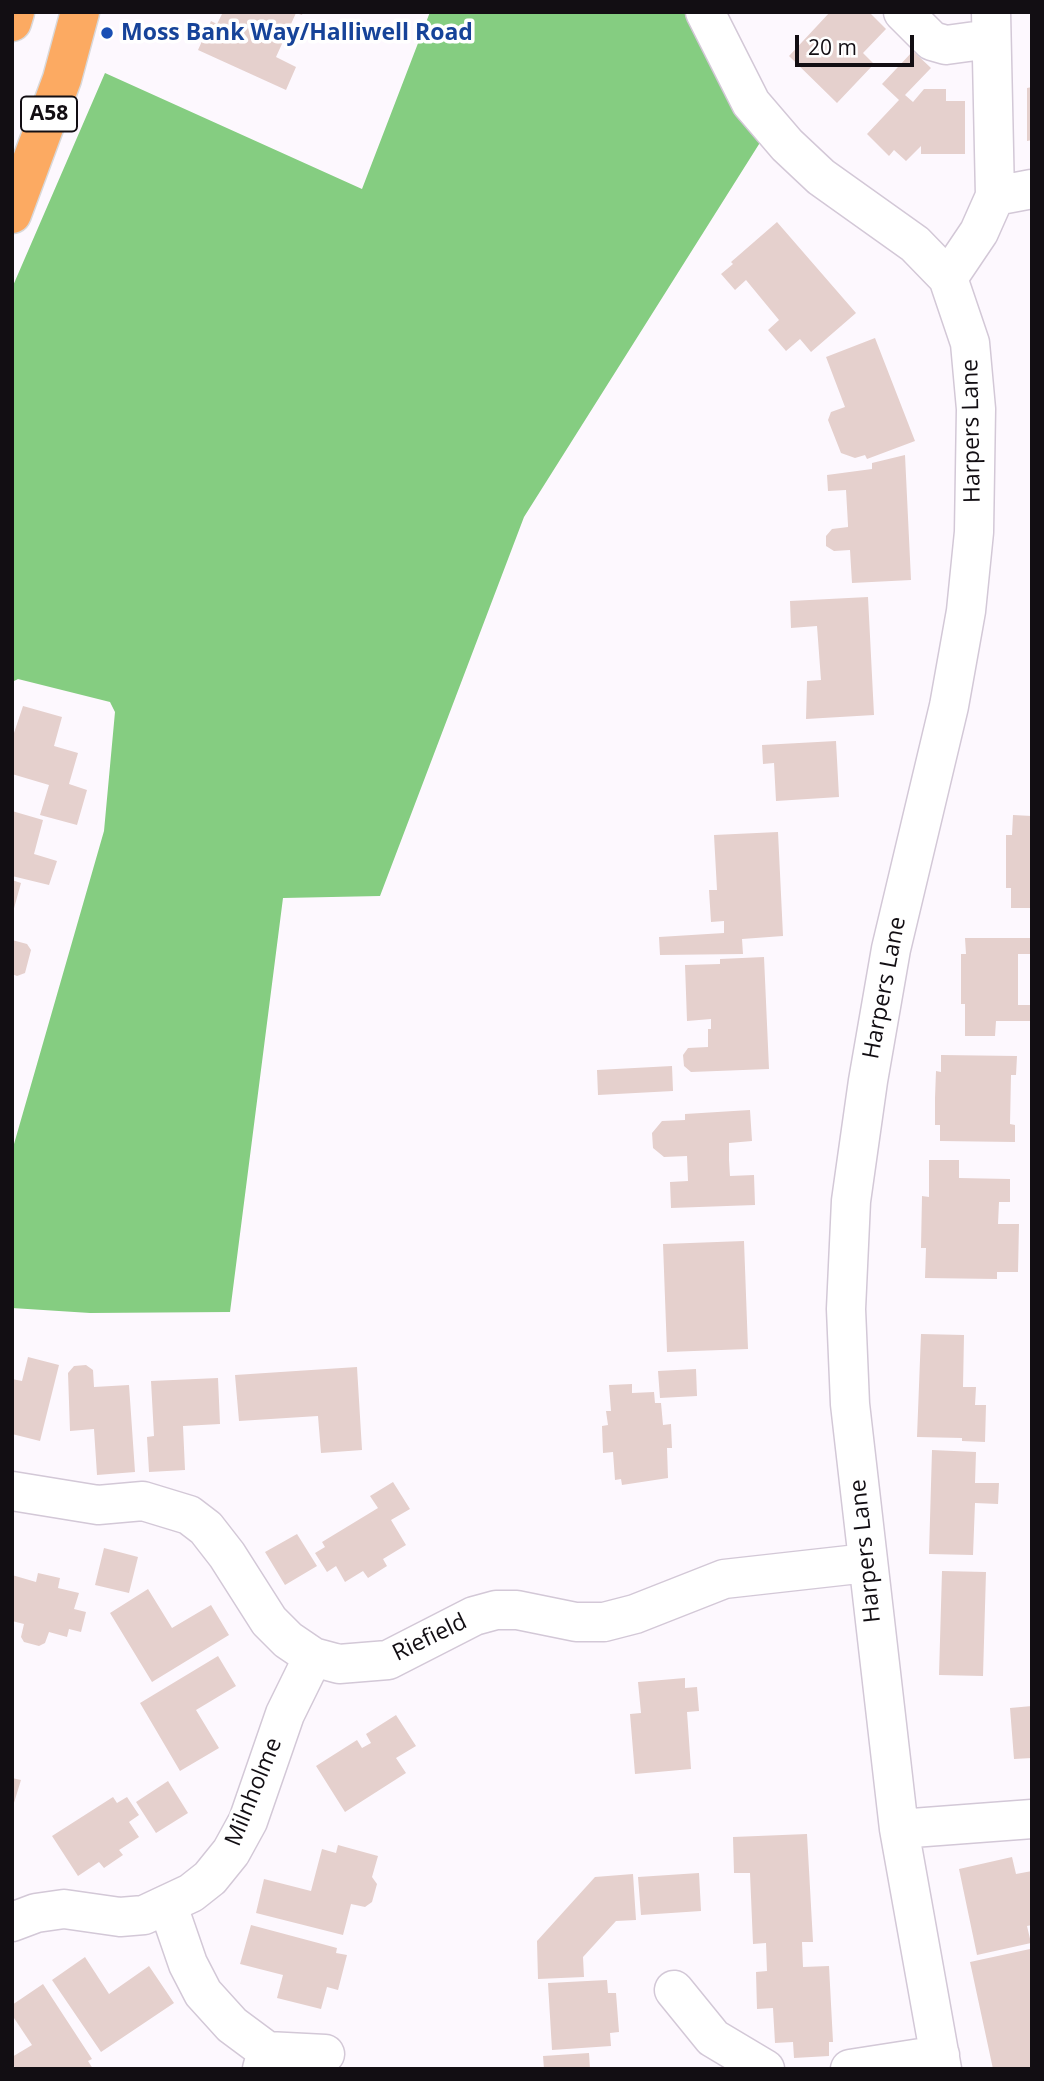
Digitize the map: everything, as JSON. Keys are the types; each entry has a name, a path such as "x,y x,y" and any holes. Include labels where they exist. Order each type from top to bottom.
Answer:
{"highway":[{"path":"12,22 15,12"},
{"name":"A58","path":"12,214 62,79 80,12"}],"street":[{"path":"903,12 932,41 946,45 998,20 995,196 979,232 948,278"},
{"name":"Harpers Lane","path":"709,21 751,103 787,145 821,177 915,244 948,278 961,309 971,356 976,409 974,532 966,611 949,706 891,948 851,1200 846,1309 848,1377 899,1829 941,2062"},
{"path":"995,196 1032,189"},
{"name":"Riefield","path":"12,1491 98,1505 143,1501 189,1514 206,1528 228,1555 269,1621 288,1640 313,1657 339,1664 388,1660 474,1616 496,1610 517,1610 576,1622 604,1622 635,1614 724,1579 867,1563"},
{"name":"Milnholme","path":"12,1922 36,1913 64,1909 120,1917 144,1915 168,1906 210,1878 231,1852 248,1821 285,1714 313,1657"},
{"path":"899,1829 1032,1819"},
{"path":"168,1906 188,1964 203,1993 265,2060 325,2054"},
{"path":"674,1990 713,2038 765,2069"},
{"path":"850,2069 941,2062"}],"green space":[{"path":"430,12 686,12 761,141 524,517 380,896 283,898 230,1312 90,1313 12,1308 12,1151 104,831 115,712 110,702 18,679 12,682 12,288 105,73 362,189"}],"building":[{"path":"223,12 303,12 302,15 296,13 276,57 296,67 286,90 198,50 211,21 217,24"},
{"path":"830,12 869,12 886,29 863,53 874,64 837,103 789,56"},
{"path":"913,51 931,68 905,95 913,102 924,89 946,89 946,101 965,101 965,154 921,154 921,146 906,161 894,150 889,156 867,134 899,100 882,84"},
{"path":"1032,87 1032,140 1027,141 1027,88"},
{"path":"777,222 856,313 811,352 800,339 786,351 768,330 779,320 746,280 735,290 721,274"},
{"path":"875,338 915,441 867,459 865,455 855,458 841,453 828,420 831,412 845,407 826,357"},
{"path":"905,455 911,580 852,583 850,550 834,551 826,546 826,536 832,529 848,527 846,490 828,491 827,475 872,469 872,463"},
{"path":"868,597 874,715 806,719 807,681 821,680 817,626 791,628 790,601"},
{"path":"23,706 62,717 54,746 78,753 69,784 87,790 77,825 40,815 49,785 12,774 12,739"},
{"path":"836,741 839,797 776,801 774,763 763,764 762,745"},
{"path":"12,811 43,820 34,854 57,861 49,885 12,876"},
{"path":"1013,815 1032,816 1032,908 1011,908 1011,888 1006,888 1006,835 1012,835"},
{"path":"778,832 783,936 742,939 743,954 660,955 659,937 724,933 724,921 711,922 709,890 717,890 714,835"},
{"path":"12,880 21,883 13,912 12,912"},
{"path":"965,938 1032,938 1032,954 1018,954 1018,1005 1032,1005 1032,1021 996,1021 995,1036 965,1036 965,1004 961,1004 961,954 966,954"},
{"path":"12,940 27,944 31,950 25,973 17,976 12,974"},
{"path":"764,957 769,1069 691,1072 684,1066 683,1055 688,1048 708,1047 711,1019 687,1021 685,965 720,964 720,959"},
{"path":"941,1055 1017,1056 1016,1075 1011,1075 1010,1124 1015,1125 1015,1142 940,1141 940,1125 935,1125 935,1098 936,1071 941,1072"},
{"path":"672,1066 673,1091 598,1095 597,1070"},
{"path":"750,1110 752,1141 729,1143 729,1160 730,1176 754,1175 755,1205 671,1208 670,1182 688,1181 687,1156 664,1157 653,1148 652,1133 662,1121 685,1120 685,1114"},
{"path":"929,1160 959,1160 959,1178 1010,1179 1010,1202 999,1202 998,1224 1019,1224 1018,1272 997,1272 997,1279 925,1278 926,1248 921,1248 922,1196 929,1197"},
{"path":"744,1241 748,1349 667,1352 663,1244"},
{"path":"921,1334 964,1335 963,1387 976,1387 975,1405 986,1405 985,1442 962,1441 962,1438 917,1437"},
{"path":"28,1357 59,1365 40,1441 12,1434 12,1379 22,1381"},
{"path":"86,1365 93,1370 94,1387 129,1385 135,1472 97,1475 94,1429 70,1431 68,1373 74,1366"},
{"path":"357,1367 362,1450 321,1453 318,1416 239,1421 235,1375"},
{"path":"696,1369 697,1396 660,1398 658,1371"},
{"path":"218,1378 220,1424 183,1426 185,1470 149,1472 147,1437 154,1436 151,1381"},
{"path":"632,1384 632,1393 654,1392 655,1403 661,1403 663,1425 671,1424 672,1448 667,1448 668,1478 622,1485 621,1479 615,1480 613,1452 603,1453 602,1426 608,1425 606,1411 611,1411 609,1385"},
{"path":"932,1450 976,1452 975,1483 999,1483 998,1504 975,1503 973,1555 929,1554"},
{"path":"393,1482 410,1509 391,1520 406,1545 383,1559 387,1566 368,1578 363,1571 345,1582 336,1566 327,1572 315,1553 325,1547 322,1542 378,1508 370,1496"},
{"path":"297,1534 317,1566 285,1585 265,1552"},
{"path":"104,1548 138,1557 129,1593 95,1585"},
{"path":"942,1571 986,1572 983,1676 939,1675"},
{"path":"38,1573 60,1578 58,1588 79,1593 74,1609 86,1612 81,1632 69,1629 67,1637 49,1632 45,1643 39,1646 24,1642 21,1637 24,1624 12,1621 12,1575 36,1582"},
{"path":"148,1589 172,1628 211,1605 229,1635 152,1682 110,1613"},
{"path":"218,1656 236,1686 196,1710 219,1748 180,1771 140,1703"},
{"path":"685,1678 685,1688 697,1687 699,1711 687,1712 691,1769 635,1774 630,1714 641,1713 638,1682"},
{"path":"1032,1706 1032,1758 1014,1759 1010,1708"},
{"path":"396,1715 416,1746 396,1758 406,1773 345,1812 316,1766 357,1740 362,1748 371,1743 366,1734"},
{"path":"12,1778 21,1780 13,1806 12,1806"},
{"path":"168,1781 188,1813 156,1833 136,1802"},
{"path":"113,1797 117,1803 127,1797 139,1815 129,1822 139,1837 119,1850 123,1855 104,1868 99,1862 78,1876 52,1836"},
{"path":"807,1834 813,1942 802,1942 803,1967 829,1966 833,2042 829,2042 829,2056 794,2058 793,2042 775,2043 773,2008 757,2009 756,1972 767,1971 766,1943 753,1944 750,1873 734,1873 733,1837"},
{"path":"338,1845 378,1856 372,1877 377,1884 372,1902 365,1907 351,1904 343,1935 256,1913 264,1879 311,1891 322,1849 336,1853"},
{"path":"1012,1857 1016,1874 1032,1871 1032,1925 1027,1926 1031,1943 977,1955 959,1869"},
{"path":"699,1873 701,1911 641,1915 638,1877"},
{"path":"633,1874 636,1920 616,1921 583,1957 584,1977 538,1979 537,1941 595,1877"},
{"path":"251,1925 337,1948 336,1953 347,1955 338,1990 327,1987 321,2009 277,1998 283,1975 240,1964"},
{"path":"1030,1949 1032,2069 993,2069 970,1962"},
{"path":"85,1957 109,1994 149,1966 174,2003 101,2052 52,1980"},
{"path":"607,1980 608,1993 616,1993 619,2032 610,2033 611,2046 552,2050 548,1983"},
{"path":"43,1984 92,2059 88,2061 93,2069 16,2069 12,2063 12,2057 32,2045 12,2015 12,2005"},
{"path":"589,2053 590,2069 544,2069 543,2056"}],"place":[{"name":"Moss Bank Way/Halliwell Road","path":"107,33"}]}
